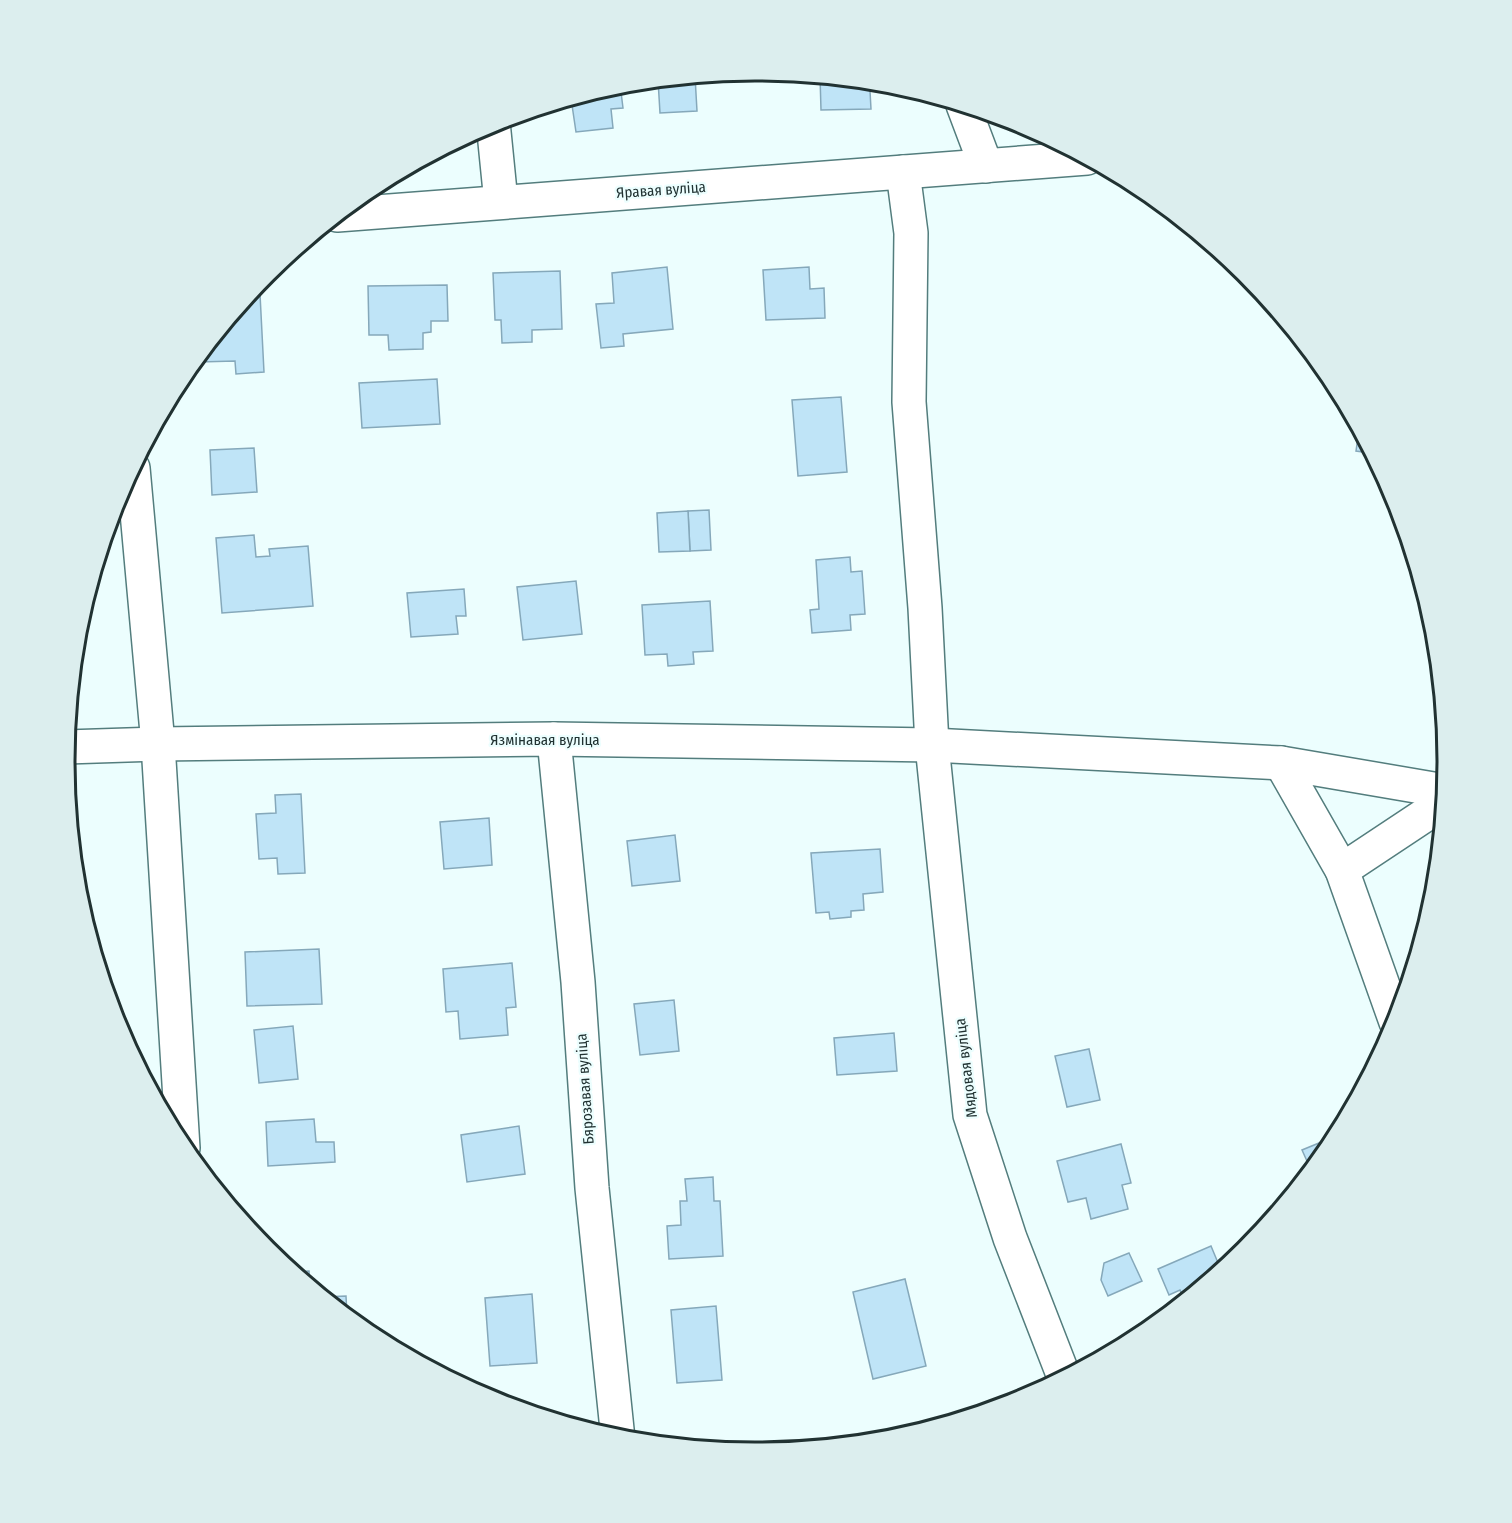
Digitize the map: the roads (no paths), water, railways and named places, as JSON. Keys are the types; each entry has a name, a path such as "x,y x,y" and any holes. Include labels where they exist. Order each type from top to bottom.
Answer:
{"street":[{"path":"967,114 986,166"},
{"path":"494,132 501,202"},
{"name":"Яравая вуліца","path":"351,214 1072,159"},
{"name":"Мядовая вуліца","path":"903,172 911,233 909,402 925,608 932,745 970,1115 1010,1238 1061,1370"},
{"path":"134,484 158,744 182,1127"},
{"name":"Язмінавая вуліца","path":"75,747 554,739 932,745 1281,763 1436,790"},
{"name":"Бярозавая вуліца","path":"554,739 578,982 592,1188 617,1428"},
{"path":"1281,763 1342,870 1391,1007"},
{"path":"1342,870 1436,808"}]}
